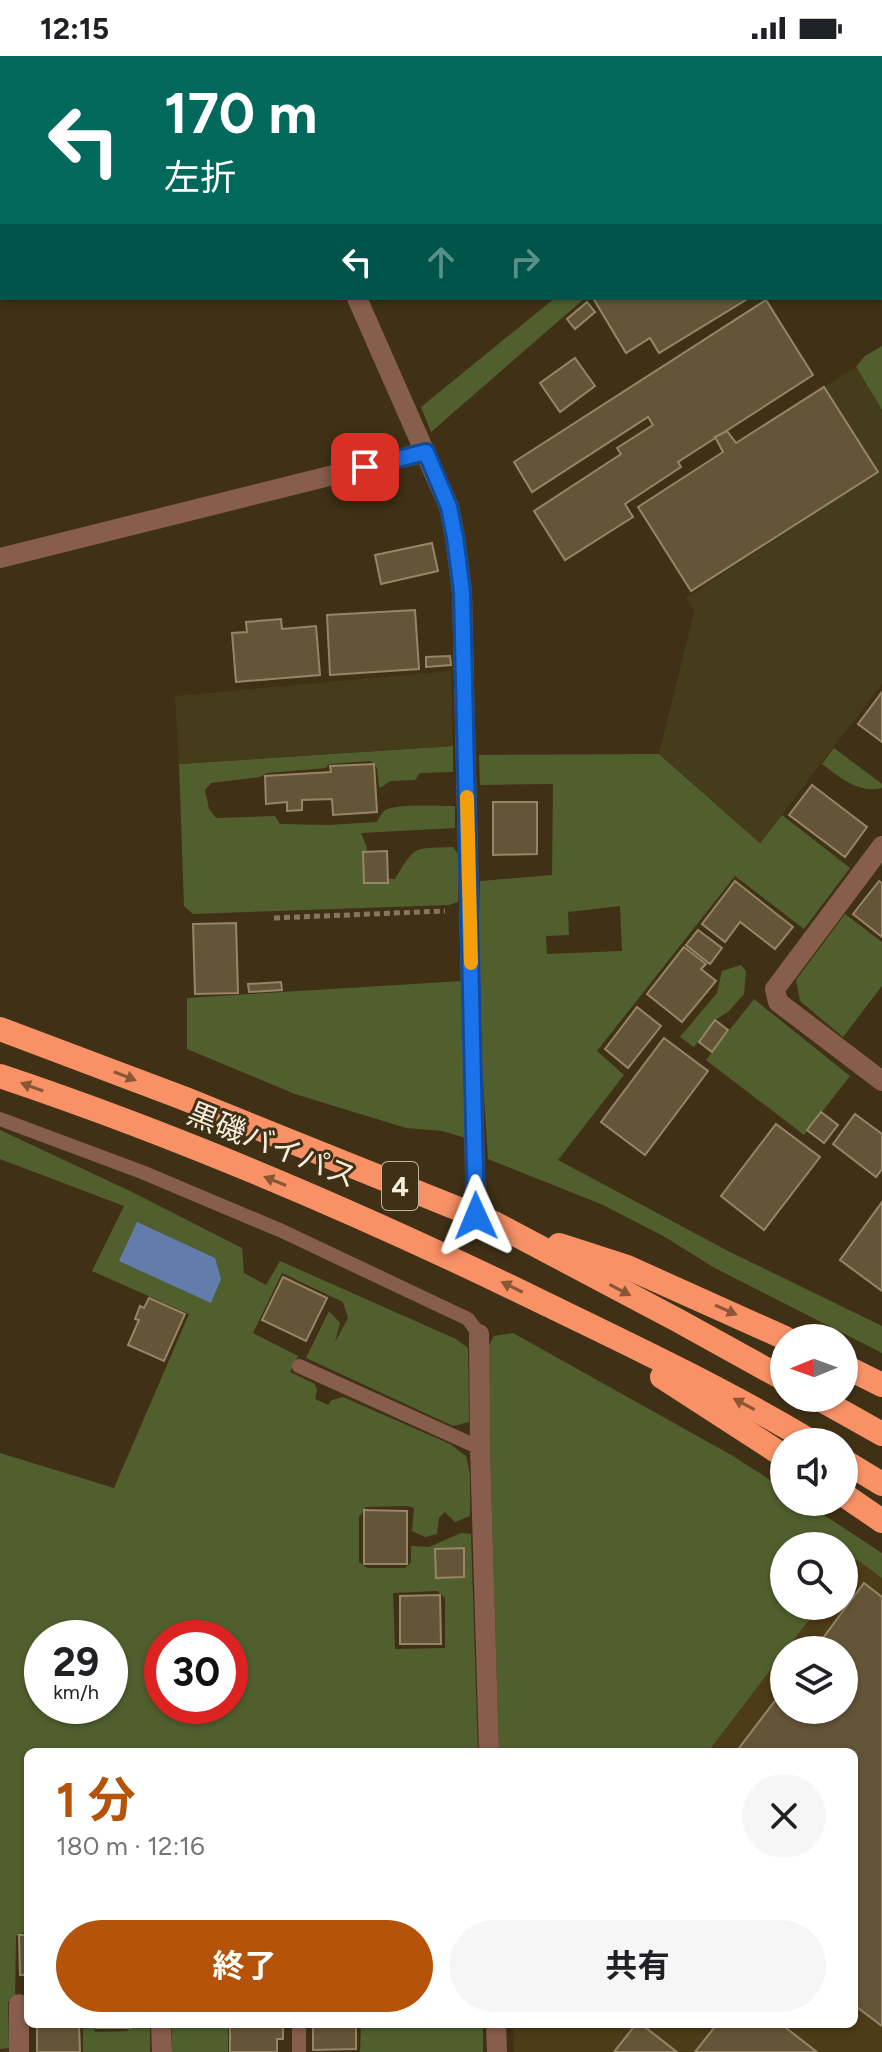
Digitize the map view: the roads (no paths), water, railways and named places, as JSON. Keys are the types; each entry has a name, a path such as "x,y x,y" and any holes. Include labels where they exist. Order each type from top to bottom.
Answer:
{"highway":[{"name":"黒磯バイパス","path":"0,1029 183,1098 486,1220 770,1371"},
{"name":"黒磯バイパス","path":"0,1076 195,1148 360,1216 668,1364 786,1428"},
{"name":"4","path":"486,1220 627,1267 770,1331"},
{"name":"4","path":"546,1304 770,1447"},
{"path":"858,1373 882,1385"},
{"path":"843,1412 882,1434"},
{"path":"858,1469 882,1484"},
{"path":"858,1505 882,1521"}],"street":[{"path":"358,300 449,507 455,537 462,592 469,911 486,1220"},
{"path":"0,558 426,452"},
{"path":"882,846 775,989 778,1002 882,1081"},
{"path":"479,1334 489,1748"},
{"path":"19,2004 19,2052"},
{"path":"161,2028 162,2052"},
{"path":"496,2028 497,2052"}],"lane":[{"path":"0,1119 142,1172 282,1231 468,1319 479,1334"},
{"path":"299,1366 480,1448"},
{"path":"299,2028 299,2052"}],"water":[{"path":"137,1222 215,1258 221,1279 211,1303 119,1261"}]}
